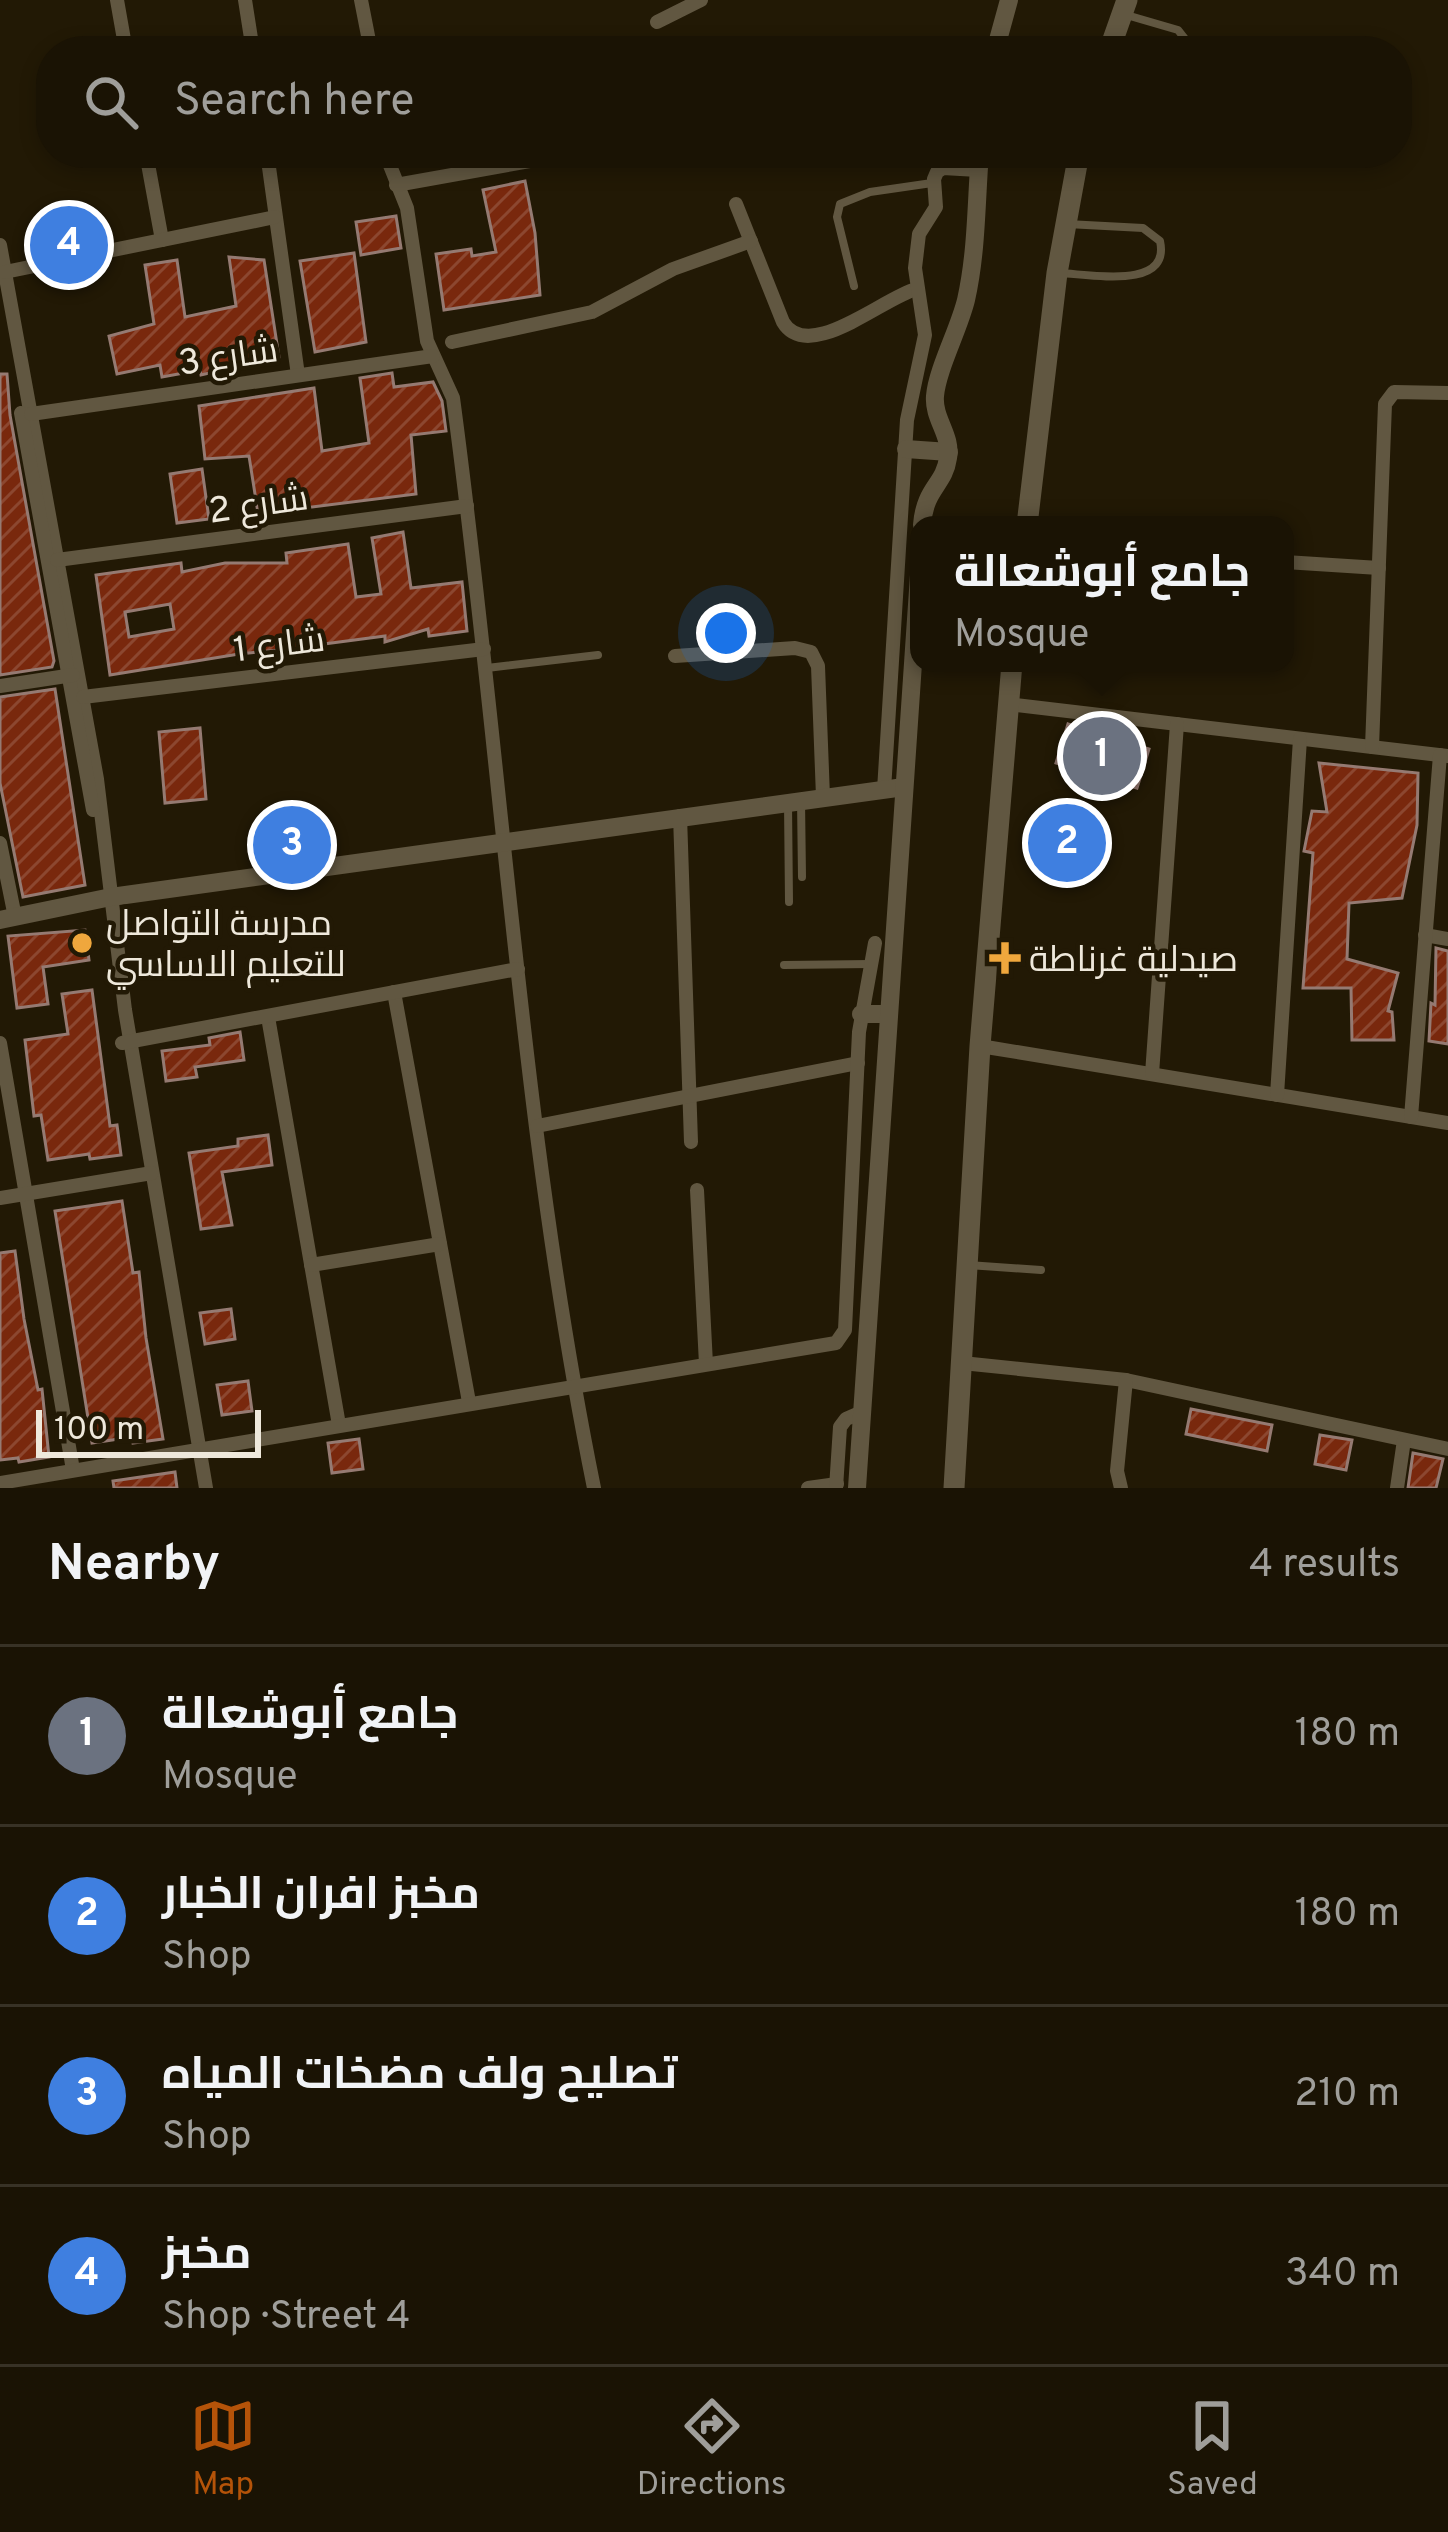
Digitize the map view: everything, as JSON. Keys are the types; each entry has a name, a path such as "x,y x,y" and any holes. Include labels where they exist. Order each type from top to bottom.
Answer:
{"main road":[{"path":"1114,36 1124,7"},
{"path":"1028,516 1076,168"},
{"path":"954,1488 980,1046 1011,672"}],"street":[{"path":"117,0 124,36"},
{"path":"245,0 251,36"},
{"path":"362,0 368,36"},
{"path":"657,22 701,0"},
{"path":"999,36 1009,0"},
{"path":"149,168 162,240"},
{"path":"269,168 298,375"},
{"path":"390,168 407,208 425,333 451,389 538,1126 573,1385 594,1488"},
{"path":"396,185 491,168"},
{"path":"857,1488 889,1015 906,449 909,403 925,335 916,289 917,241 936,207 934,182 944,168"},
{"path":"923,516 926,497 941,477 949,452 935,390 968,288 979,168"},
{"path":"736,204 785,327 798,336 848,326 893,296 916,289"},
{"path":"5,272 275,217"},
{"path":"452,342 592,312 673,269 751,241"},
{"path":"0,245 57,560 108,898"},
{"path":"0,290 73,675 82,697 126,1042 202,1488"},
{"name":"شارع 3","path":"31,414 434,356"},
{"path":"1372,747 1385,404 1394,392 1448,394"},
{"path":"906,449 949,452"},
{"name":"شارع 2","path":"57,560 467,506"},
{"path":"1294,563 1379,568"},
{"path":"675,656 796,648 811,652 818,666 823,797"},
{"name":"شارع 1","path":"82,697 484,649"},
{"path":"894,788 910,652"},
{"path":"0,686 73,675"},
{"path":"1008,704 1444,756 1411,1117"},
{"path":"1151,1074 1177,724"},
{"path":"1277,1094 1300,739"},
{"path":"0,843 7,918 108,898 894,788"},
{"path":"680,817 691,1142"},
{"path":"1426,935 1448,939"},
{"path":"0,1483 830,1345 843,1335 861,1014 875,943"},
{"path":"126,1042 518,969"},
{"path":"394,992 469,1402"},
{"path":"861,1014 889,1015"},
{"path":"268,1017 339,1426"},
{"path":"0,1043 73,1470"},
{"path":"980,1046 1448,1123"},
{"path":"538,1126 858,1063"},
{"path":"0,1198 147,1174"},
{"path":"697,1190 706,1364"},
{"path":"311,1265 440,1244"},
{"path":"962,1363 1126,1380 1448,1449"},
{"path":"1121,1488 1117,1471 1126,1380"},
{"path":"808,1488 837,1486 840,1427 862,1412"},
{"path":"1396,1488 1404,1440"}],"lane":[{"path":"1124,7 1183,36"},
{"path":"854,286 837,218 840,204 870,192 934,182"},
{"path":"1058,273 1143,274 1156,267 1162,255 1156,235 1143,228 1065,224"},
{"path":"486,668 598,655"},
{"path":"795,801 802,877"},
{"path":"789,902 795,801"},
{"path":"784,965 872,964"},
{"path":"966,1264 1041,1270"}],"building":[{"path":"525,181 540,295 444,310 436,254 471,249 472,256 496,252 483,190"},
{"path":"396,216 401,248 361,255 356,222"},
{"path":"354,253 366,342 315,352 300,261"},
{"path":"229,257 264,260 279,357 201,375 200,370 162,377 160,365 117,374 109,336 154,324 145,265 177,260 185,317 236,306"},
{"path":"392,373 394,387 433,382 442,401 446,431 411,435 416,494 296,509 295,503 258,513 249,456 205,459 199,406 314,388 322,451 369,443 360,378"},
{"path":"0,374 7,374 10,415 54,661 52,667 0,675"},
{"path":"202,469 209,519 177,523 170,474"},
{"path":"403,532 411,588 462,582 467,631 429,636 428,629 385,642 385,636 324,644 291,654 290,649 239,654 110,675 96,575 181,563 182,572 225,563 287,563 286,553 348,544 356,597 381,594 372,538","holes":["170,604 174,629 129,637 125,612"]},
{"path":"55,689 85,885 23,897 0,783 0,697"},
{"path":"1068,724 1149,749 1137,788 1056,763"},
{"path":"200,728 206,799 165,803 159,732"},
{"path":"1319,763 1418,773 1417,825 1402,898 1349,903 1347,959 1398,973 1388,1011 1392,1012 1394,1040 1352,1040 1351,988 1303,988 1313,853 1304,851 1312,811 1327,812"},
{"path":"85,930 89,960 43,967 48,1004 17,1008 8,936"},
{"path":"1436,948 1448,951 1448,1044 1429,1041"},
{"path":"92,990 110,1126 117,1125 121,1155 48,1160 41,1115 34,1116 25,1040 68,1034 62,994"},
{"path":"240,1032 244,1060 195,1067 197,1077 166,1081 162,1051 210,1045 209,1038"},
{"path":"268,1135 272,1165 222,1172 232,1225 201,1229 189,1153 238,1146 238,1139"},
{"path":"122,1201 133,1273 139,1272 163,1439 133,1443 132,1437 92,1443 55,1211"},
{"path":"15,1251 24,1319 38,1390 42,1389 49,1457 19,1462 18,1458 0,1460 0,1253"},
{"path":"231,1309 235,1339 205,1344 200,1313"},
{"path":"248,1381 252,1411 222,1415 217,1385"},
{"path":"1191,1409 1272,1425 1267,1451 1186,1434"},
{"path":"1320,1435 1352,1440 1346,1470 1315,1464"},
{"path":"359,1439 363,1469 332,1473 328,1443"},
{"path":"1413,1453 1443,1459 1436,1488 1408,1488"},
{"path":"175,1472 177,1488 114,1488 113,1481"}],"place":[{"name":"مخبز","path":"69,245"},
{"name":"جامع أبوشعالة","path":"1102,756"},
{"name":"مخبز افران الخبار","path":"1067,843"},
{"name":"تصليح ولف مضخات المياه","path":"292,845"},
{"name":"مدرسة التواصل للتعليم الاساسي","path":"82,943"},
{"name":"صيدلية غرناطة","path":"1005,958"}]}
